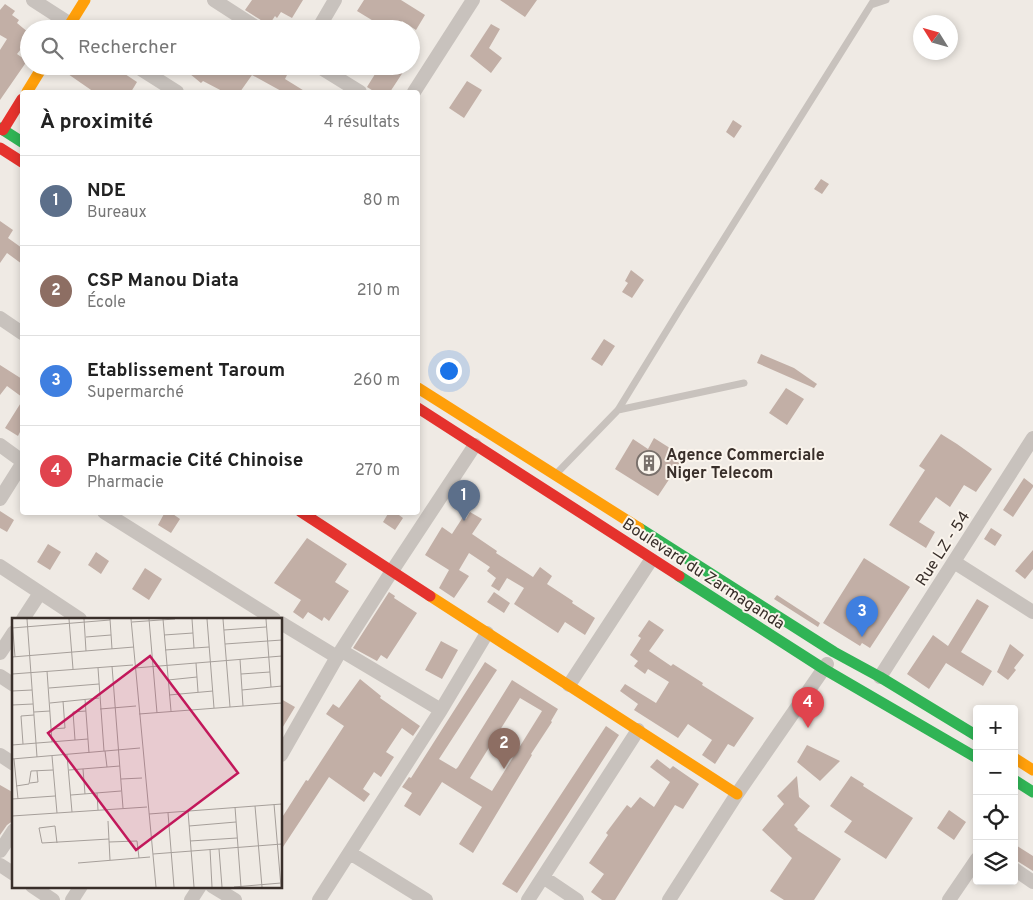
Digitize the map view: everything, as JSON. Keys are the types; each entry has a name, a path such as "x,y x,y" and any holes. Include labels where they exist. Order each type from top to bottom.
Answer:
{"main road":[{"path":"75,20 85,0"},
{"path":"28,90 37,75"},
{"path":"20,102 1,129 20,141"},
{"path":"0,148 20,161"},
{"name":"Boulevard du Zarmaganda","path":"420,389 834,652 880,677 973,734"},
{"name":"Boulevard du Zarmaganda","path":"420,409 824,669 973,756"},
{"path":"306,515 737,794"},
{"path":"1018,761 1033,770"},
{"path":"1018,783 1033,792"}],"street":[{"path":"33,0 62,20"},
{"path":"214,0 245,20"},
{"path":"323,20 335,0"},
{"path":"415,90 473,0"},
{"path":"150,75 174,90"},
{"path":"333,75 357,90"},
{"path":"0,318 20,332"},
{"name":"Rue LZ - 54","path":"880,677 1032,440"},
{"path":"0,445 20,460"},
{"path":"283,750 392,571 475,445"},
{"path":"0,499 20,465"},
{"path":"109,515 272,618"},
{"path":"569,685 652,560"},
{"path":"954,562 1033,612"},
{"path":"0,566 78,618"},
{"path":"24,618 40,593"},
{"path":"282,624 441,710"},
{"path":"319,900 441,710 487,633"},
{"path":"0,653 12,635"},
{"path":"669,900 737,794 834,652"},
{"path":"0,676 12,684"},
{"path":"528,900 638,730"},
{"path":"0,755 12,763"},
{"path":"0,851 12,833"},
{"path":"350,853 426,900"},
{"path":"0,865 12,873"},
{"path":"949,900 973,866"},
{"path":"1018,872 1033,882"},
{"path":"543,877 578,900"},
{"path":"35,888 53,900"},
{"path":"72,900 80,888"},
{"path":"191,900 199,888"},
{"path":"215,888 235,900"}],"lane":[{"path":"540,486 555,474 618,410 873,2 886,0"},
{"path":"618,410 744,383"}],"building":[{"path":"252,0 303,0 292,18 281,12 277,18 275,16 272,20 261,20 245,10"},
{"path":"364,0 401,0 425,15 420,23 420,20 372,20 357,11"},
{"path":"500,0 537,0 525,17"},
{"path":"5,4 15,11 12,15 19,20 17,23 20,26 20,50 17,54 20,56 20,71 0,100 0,50 7,39 0,35 0,10"},
{"path":"491,24 500,29 489,48 502,58 491,73 470,56"},
{"path":"69,75 126,75 137,82 132,90 91,90"},
{"path":"191,75 252,75 241,90 220,90 203,81 201,83"},
{"path":"252,75 287,75 285,79 303,90 279,90"},
{"path":"374,75 401,75 391,90 372,90 367,87"},
{"path":"467,81 482,90 464,118 449,108"},
{"path":"733,120 742,126 734,138 726,132"},
{"path":"821,179 829,184 822,194 814,189"},
{"path":"0,221 13,230 8,238 20,247 20,263 7,253 0,263"},
{"path":"631,270 644,280 632,298 622,292 628,283 625,281"},
{"path":"604,339 615,346 602,366 591,359"},
{"path":"761,354 794,368 817,384 814,388 757,363"},
{"path":"0,365 20,378 20,396 7,386 0,395"},
{"path":"786,388 804,399 787,425 769,413"},
{"path":"20,404 20,432 18,436 5,428"},
{"path":"941,434 992,469 976,492 964,485 950,507 936,497 919,522 935,532 926,548 889,525 925,470 919,466"},
{"name":"Agence Commerciale Niger Telecom","path":"654,438 684,457 658,496 615,469 633,439 648,449"},
{"path":"1024,478 1033,487 1013,517 1003,510"},
{"path":"0,511 14,520 7,532 0,528"},
{"path":"470,512 482,519 472,534 497,551 496,553 533,577 540,567 552,576 547,584 595,618 585,635 565,622 558,633 514,604 524,588 507,578 499,591 491,586 496,578 487,571 490,567 469,553 459,570 469,576 454,598 439,588 449,570 425,555 442,527 452,534 463,517 466,519"},
{"path":"163,515 174,515 180,519 171,533 158,525"},
{"path":"387,515 399,515 403,518 395,530 383,522"},
{"path":"991,528 1002,535 995,546 984,539"},
{"path":"307,538 347,564 335,582 349,591 329,621 324,617 322,621 308,612 303,619 293,612 301,600 274,583"},
{"path":"48,544 61,552 50,570 37,562"},
{"path":"1033,550 1033,569 1025,579 1015,571"},
{"path":"96,552 109,561 101,574 88,565"},
{"path":"864,558 910,587 870,648 862,643 860,646 823,623"},
{"path":"145,568 162,579 149,600 132,589"},
{"path":"389,592 395,596 394,598 417,613 387,659 381,655 377,661 353,648"},
{"path":"494,592 510,603 504,613 487,602"},
{"path":"777,595 820,623 818,627 774,599"},
{"path":"977,599 989,606 961,652 992,671 983,686 946,663 929,689 907,674 933,635 948,646"},
{"path":"649,620 664,630 649,651 671,666 673,664 703,683 702,685 754,718 734,747 728,744 715,764 702,755 712,740 688,724 678,738 634,710 638,704 620,691 625,684 656,703 669,682 648,669 645,674 634,666 638,661 630,655 641,638 638,636"},
{"path":"441,641 458,650 442,679 425,670"},
{"path":"1010,644 1024,655 1008,680 997,672"},
{"path":"485,662 497,670 439,759 456,769 458,767 512,680 558,709 473,853 459,844 482,807 442,782 420,816 404,806 412,793 402,787 409,777 411,778","holes":["520,698 542,711 492,791 470,778"]},
{"path":"360,679 381,696 380,698 420,726 413,736 402,728 386,752 394,757 381,777 374,772 363,789 370,794 364,802 329,777 282,848 282,817 344,726 326,714 333,704 339,708"},
{"path":"282,700 295,707 282,728"},
{"path":"606,726 619,735 517,893 502,884"},
{"path":"807,745 840,761 820,781 797,762"},
{"path":"657,759 670,769 673,766 699,784 683,809 675,805 615,900 602,900 591,892 604,874 589,863 608,835 606,833 627,805 631,808 640,797 654,807 670,782 650,767"},
{"path":"797,776 799,797 810,806 794,825 797,830 841,859 814,900 784,900 770,891 792,858 762,830 784,804 777,796"},
{"path":"851,776 864,784 863,786 913,818 886,859 844,832 852,821 830,806"},
{"path":"0,785 12,792 12,821 0,835"},
{"path":"949,810 966,822 954,840 937,828"},
{"path":"1018,847 1033,856 1033,871 1018,862"}],"traffic: fast":[{"path":"0,128 20,141"},
{"path":"639,528 834,652 880,677 973,734"},
{"path":"679,576 824,669 973,756"},
{"path":"1018,783 1033,792"}],"traffic: slow":[{"path":"73,20 85,0"},
{"path":"28,90 37,75"},
{"path":"420,389 639,528"},
{"path":"430,596 737,794"},
{"path":"1018,761 1033,770"}],"traffic: jam":[{"path":"3,130 20,102"},
{"path":"0,148 20,161"},
{"path":"420,409 679,576"},
{"path":"306,515 430,596"}],"place":[{"name":"Agence Commerciale Niger Telecom","path":"649,463"},
{"name":"NDE","path":"464,521"},
{"name":"Etablissement Taroum","path":"862,637"},
{"name":"Pharmacie Cité Chinoise","path":"808,728"},
{"name":"CSP Manou Diata","path":"504,769"}]}
